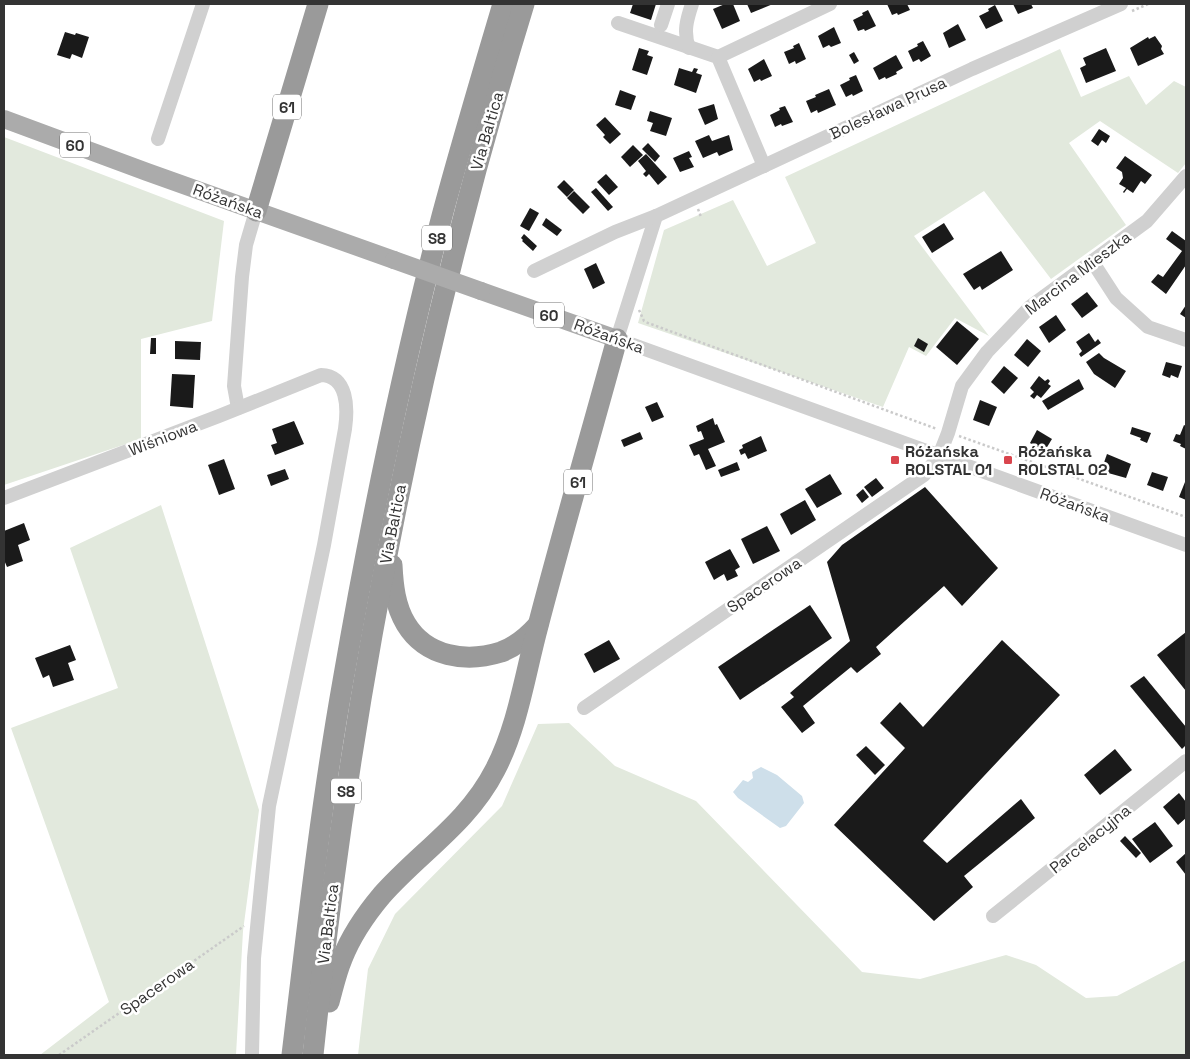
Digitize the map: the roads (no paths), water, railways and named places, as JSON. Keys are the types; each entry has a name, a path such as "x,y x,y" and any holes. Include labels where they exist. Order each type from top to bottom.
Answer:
{"highway":[{"name":"61","path":"256,211 318,4"},
{"name":"Via Baltica","path":"292,1055 331,749 369,536 402,383 442,218 503,4"},
{"name":"Via Baltica","path":"313,1054 346,790 391,531 445,290 483,146 524,4"},
{"name":"61","path":"538,626 618,339"},
{"path":"391,531 393,586 396,600 405,622 412,632 427,645 440,653 451,656 464,658 482,656 502,652 526,637 538,626"},
{"path":"313,1054 342,959 355,932 381,896 395,881 454,826 484,789 495,771 514,721 538,626"}],"main road":[{"name":"Różańska","path":"4,119 256,211 618,339"}],"street":[{"path":"158,139 203,4"},
{"path":"661,25 668,4"},
{"path":"689,48 686,40 686,28 692,4"},
{"path":"618,23 718,57 830,4"},
{"name":"Bolesława Prusa","path":"534,271 614,232 656,216 972,69 1121,4"},
{"path":"718,57 764,166"},
{"name":"Marcina Mieszka","path":"938,456 948,433 962,386 987,352 1030,307 1148,222 1186,176"},
{"path":"238,408 234,386 242,278 246,245 256,211"},
{"path":"618,339 656,216"},
{"path":"1092,261 1116,298 1148,327 1186,340"},
{"name":"Różańska","path":"618,339 1186,545"},
{"name":"Wiśniowa","path":"4,498 321,375 334,378 342,387 345,399 346,420 322,554 269,806 254,958 252,1055"},
{"name":"Spacerowa","path":"584,708 924,475 938,456"},
{"name":"Parcelacyjna","path":"993,916 1186,761"}],"water":[{"path":"761,767 777,775 802,796 804,803 786,826 780,828 738,798 733,792 743,780 748,782 753,778 752,772"}],"place":[{"name":"Różańska ROLSTAL 01","path":"895,460"},
{"name":"Różańska ROLSTAL 02","path":"1008,460"}]}
